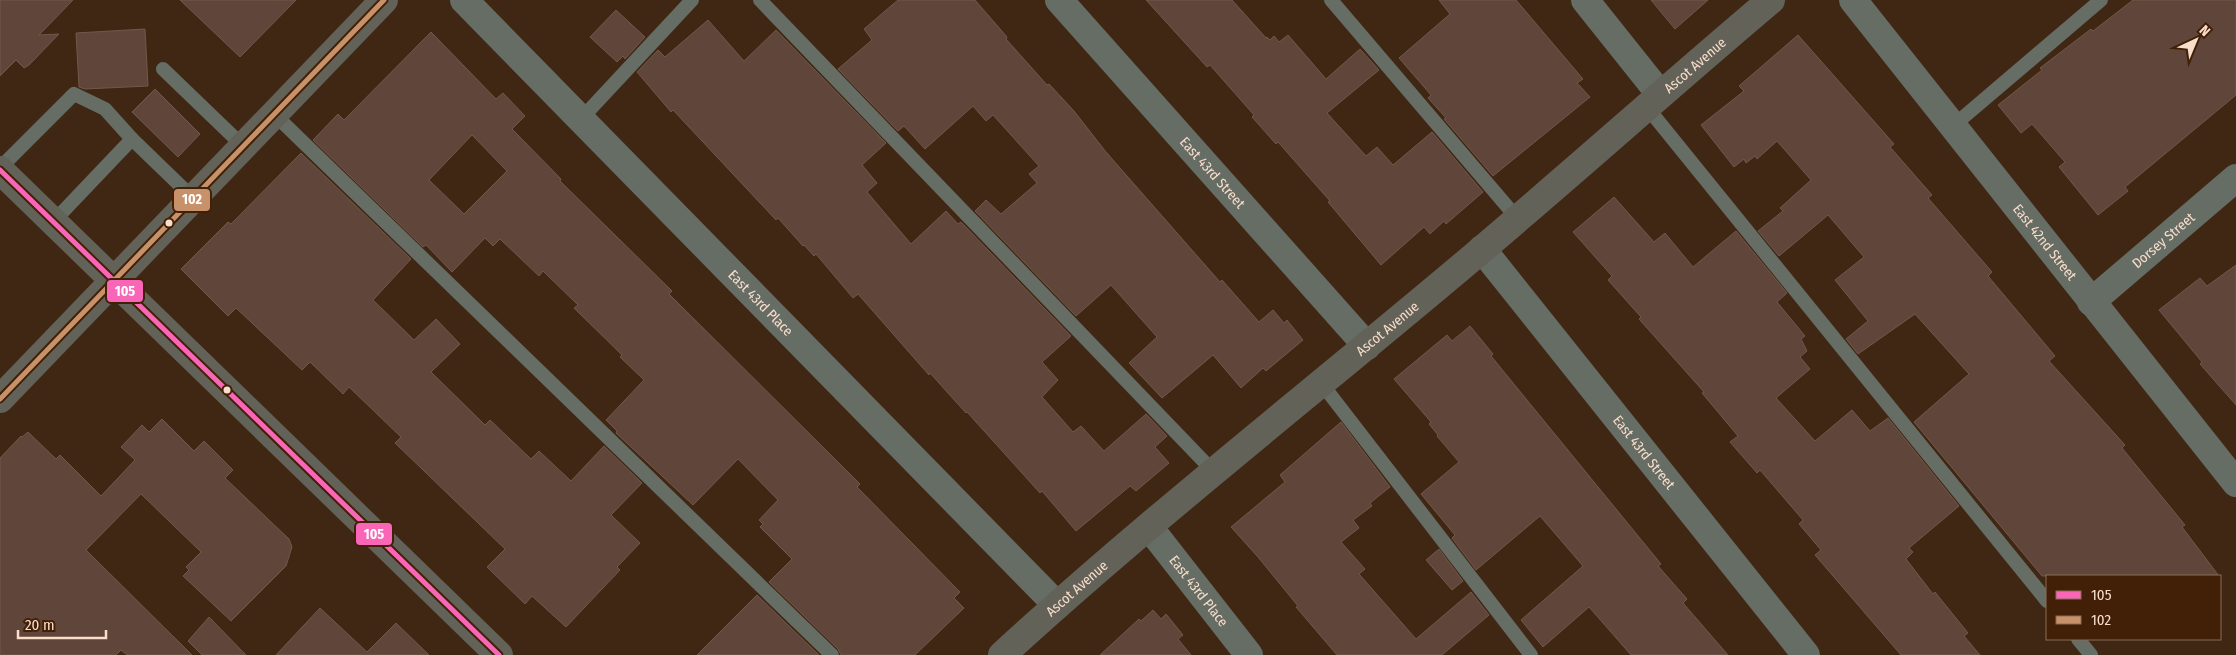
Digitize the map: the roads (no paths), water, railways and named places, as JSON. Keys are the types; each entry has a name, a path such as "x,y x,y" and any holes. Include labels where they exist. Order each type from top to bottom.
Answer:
{"street":[{"path":"0,399 384,0"},
{"name":"East 43rd Place","path":"464,0 1057,604"},
{"name":"East 43rd Street","path":"1058,0 1367,346"},
{"path":"1585,0 1653,100"},
{"name":"Ascot Avenue","path":"1002,655 1057,604 1482,250 1653,100 1771,0"},
{"name":"East 42nd Street","path":"1853,0 2091,302 2234,475"},
{"path":"0,169 499,655"},
{"name":"Dorsey Street","path":"2091,302 2236,178"},
{"name":"East 43rd Street","path":"1482,250 1806,655"},
{"name":"East 43rd Place","path":"1149,527 1249,655"}],"lane":[{"path":"581,119 692,0"},
{"path":"760,0 1214,472"},
{"path":"1331,0 1518,218"},
{"path":"1953,126 2100,0"},
{"path":"163,69 243,146"},
{"path":"0,169 74,94 105,109 132,139 193,198"},
{"path":"1653,100 2046,600"},
{"path":"274,114 832,655"},
{"path":"53,222 132,139"},
{"path":"1322,384 1531,655"},
{"path":"2079,640 2091,655"}]}
